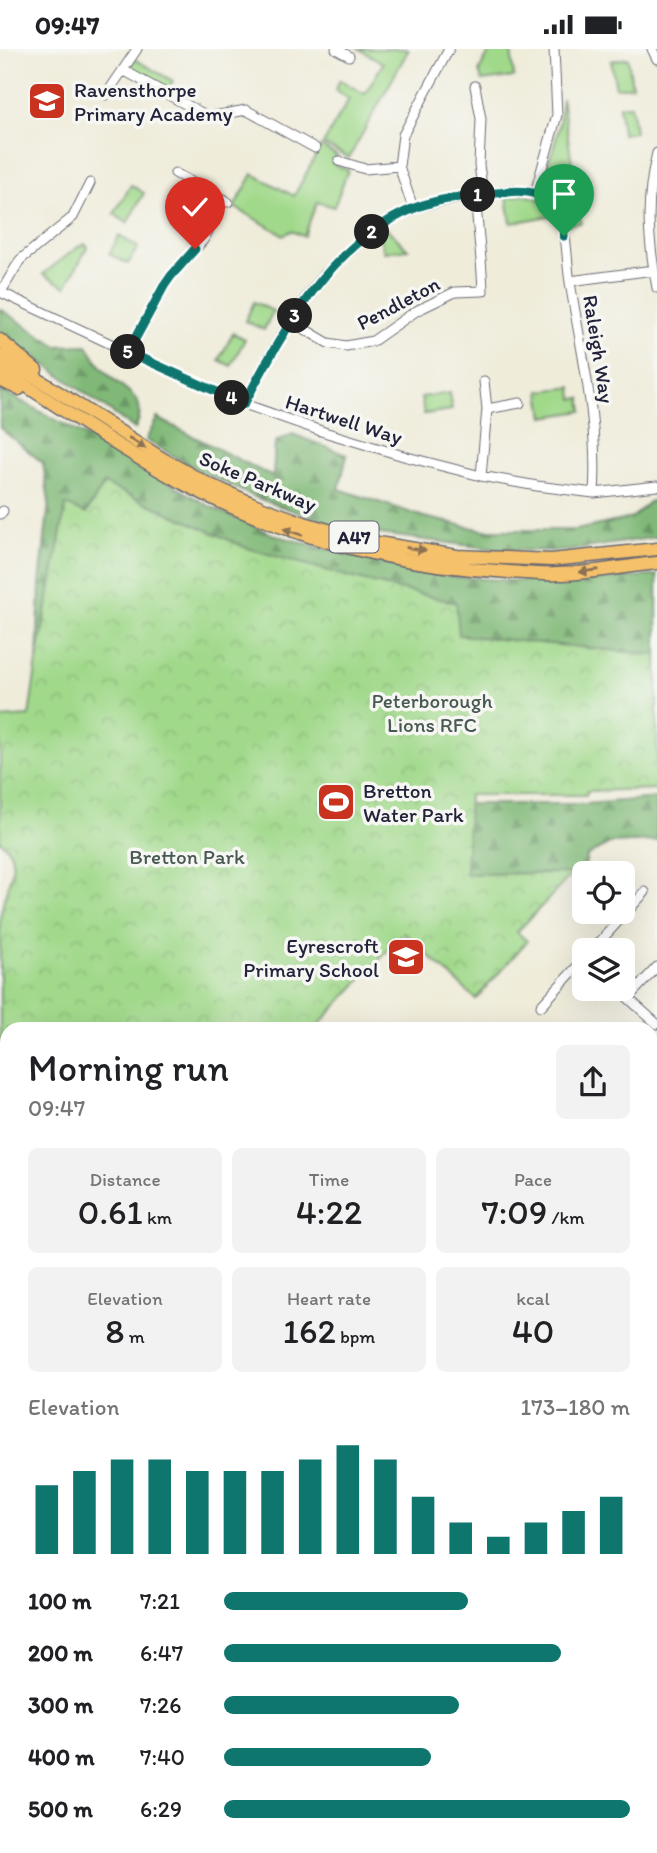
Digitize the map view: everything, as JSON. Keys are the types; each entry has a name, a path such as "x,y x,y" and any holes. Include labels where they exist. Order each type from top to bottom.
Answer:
{"highway":[{"name":"A47","path":"0,341 80,406"},
{"name":"Soke Parkway","path":"0,355 163,459 208,484 284,516 366,541 457,556 551,561 657,549"},
{"name":"Soke Parkway","path":"0,369 163,472 261,520 303,535 367,553 463,570 558,574 657,563"},
{"name":"A47","path":"0,380 85,423"}],"street":[{"path":"106,95 137,49"},
{"path":"336,49 349,56"},
{"path":"413,208 399,166 403,135 449,49"},
{"path":"244,404 291,321 316,285 346,253 379,227 413,208 447,199 521,190 536,193 557,115 554,49"},
{"path":"652,49 657,59"},
{"path":"122,71 209,117 247,110 315,148"},
{"path":"475,86 481,119 479,165 482,194"},
{"path":"657,153 653,200 648,218 657,288"},
{"path":"339,161 365,169 399,166"},
{"path":"128,352 164,286 204,239 226,200 175,173"},
{"path":"0,292 20,260 74,217 90,184"},
{"name":"Raleigh Way","path":"536,193 551,202 561,215 593,420 594,493"},
{"name":"Pendleton","path":"291,321 328,343 346,346 373,341 416,311 455,292 483,291 476,204"},
{"path":"570,281 654,270"},
{"name":"Hartwell Way","path":"0,292 244,404 407,457 481,476 594,493 657,486"},
{"path":"481,476 487,409 484,381"},
{"path":"487,409 520,403"},
{"path":"602,938 639,895"},
{"path":"635,991 657,967"},
{"path":"543,1000 572,970"},
{"path":"631,1001 655,1022"}],"green space":[{"path":"359,49 409,49 349,158 323,144 349,99 335,90 340,80 365,94 383,63"},
{"path":"491,49 511,49 514,77 482,81 479,71"},
{"path":"628,58 632,86 616,88 611,61"},
{"path":"134,59 173,81 167,92 133,72 131,62"},
{"path":"562,98 581,223 566,225 561,208 544,192 541,183 559,126"},
{"path":"631,105 635,132 622,134 619,106"},
{"path":"321,146 337,156 334,164 348,170 334,207 317,202 304,236 291,231 284,235 234,207 253,174 294,196"},
{"path":"131,185 144,193 127,223 114,214"},
{"path":"523,195 541,201 555,215 511,223 507,197"},
{"path":"386,228 408,249 384,252 378,232"},
{"path":"119,236 138,247 128,264 109,254"},
{"path":"85,244 88,246 66,287 43,274 78,247"},
{"path":"254,302 273,311 264,330 245,321"},
{"path":"0,309 57,346 87,345 103,369 137,401 140,409 135,429 0,332"},
{"path":"233,333 245,339 231,366 219,360"},
{"path":"572,387 573,399 581,398 583,411 544,417 540,391"},
{"path":"0,390 118,453 209,506 274,535 352,556 455,577 519,581 595,580 657,575 657,655 458,635 456,603 247,548 104,484 85,514 66,505 37,661 40,583 49,502 43,463 0,428"},
{"path":"450,393 452,410 424,414 421,397"},
{"path":"157,418 273,477 275,442 293,434 347,455 339,489 424,517 483,530 576,530 632,518 649,502 657,500 657,537 567,551 503,550 349,530 257,498 204,473 146,440"},
{"name":"Bretton Park","path":"104,484 247,548 456,603 459,635 657,655 657,789 587,791 586,795 469,795 466,874 572,873 517,932 527,941 476,999 404,933 321,1022 0,1022 0,920 12,858 0,841 0,718 29,716 66,505 86,514"},
{"path":"657,798 657,841 610,843 587,856 586,861 572,861 572,873 466,874 467,804 586,804"}],"water":[{"name":"Bretton Water Park","path":"330,788 351,803 342,816 321,802"}],"place":[{"name":"Ravensthorpe Primary Academy","path":"47,101"},
{"name":"Bretton Water Park","path":"336,802"},
{"name":"Eyrescroft Primary School","path":"406,957"}],"route":[{"path":"195,249 164,286 128,352 244,404 272,352 316,285 346,253 379,227 413,208 447,199 521,190 536,193 551,202 561,215 564,236"}],"park label":[{"name":"Peterborough Lions RFC","path":"432,712"}]}
